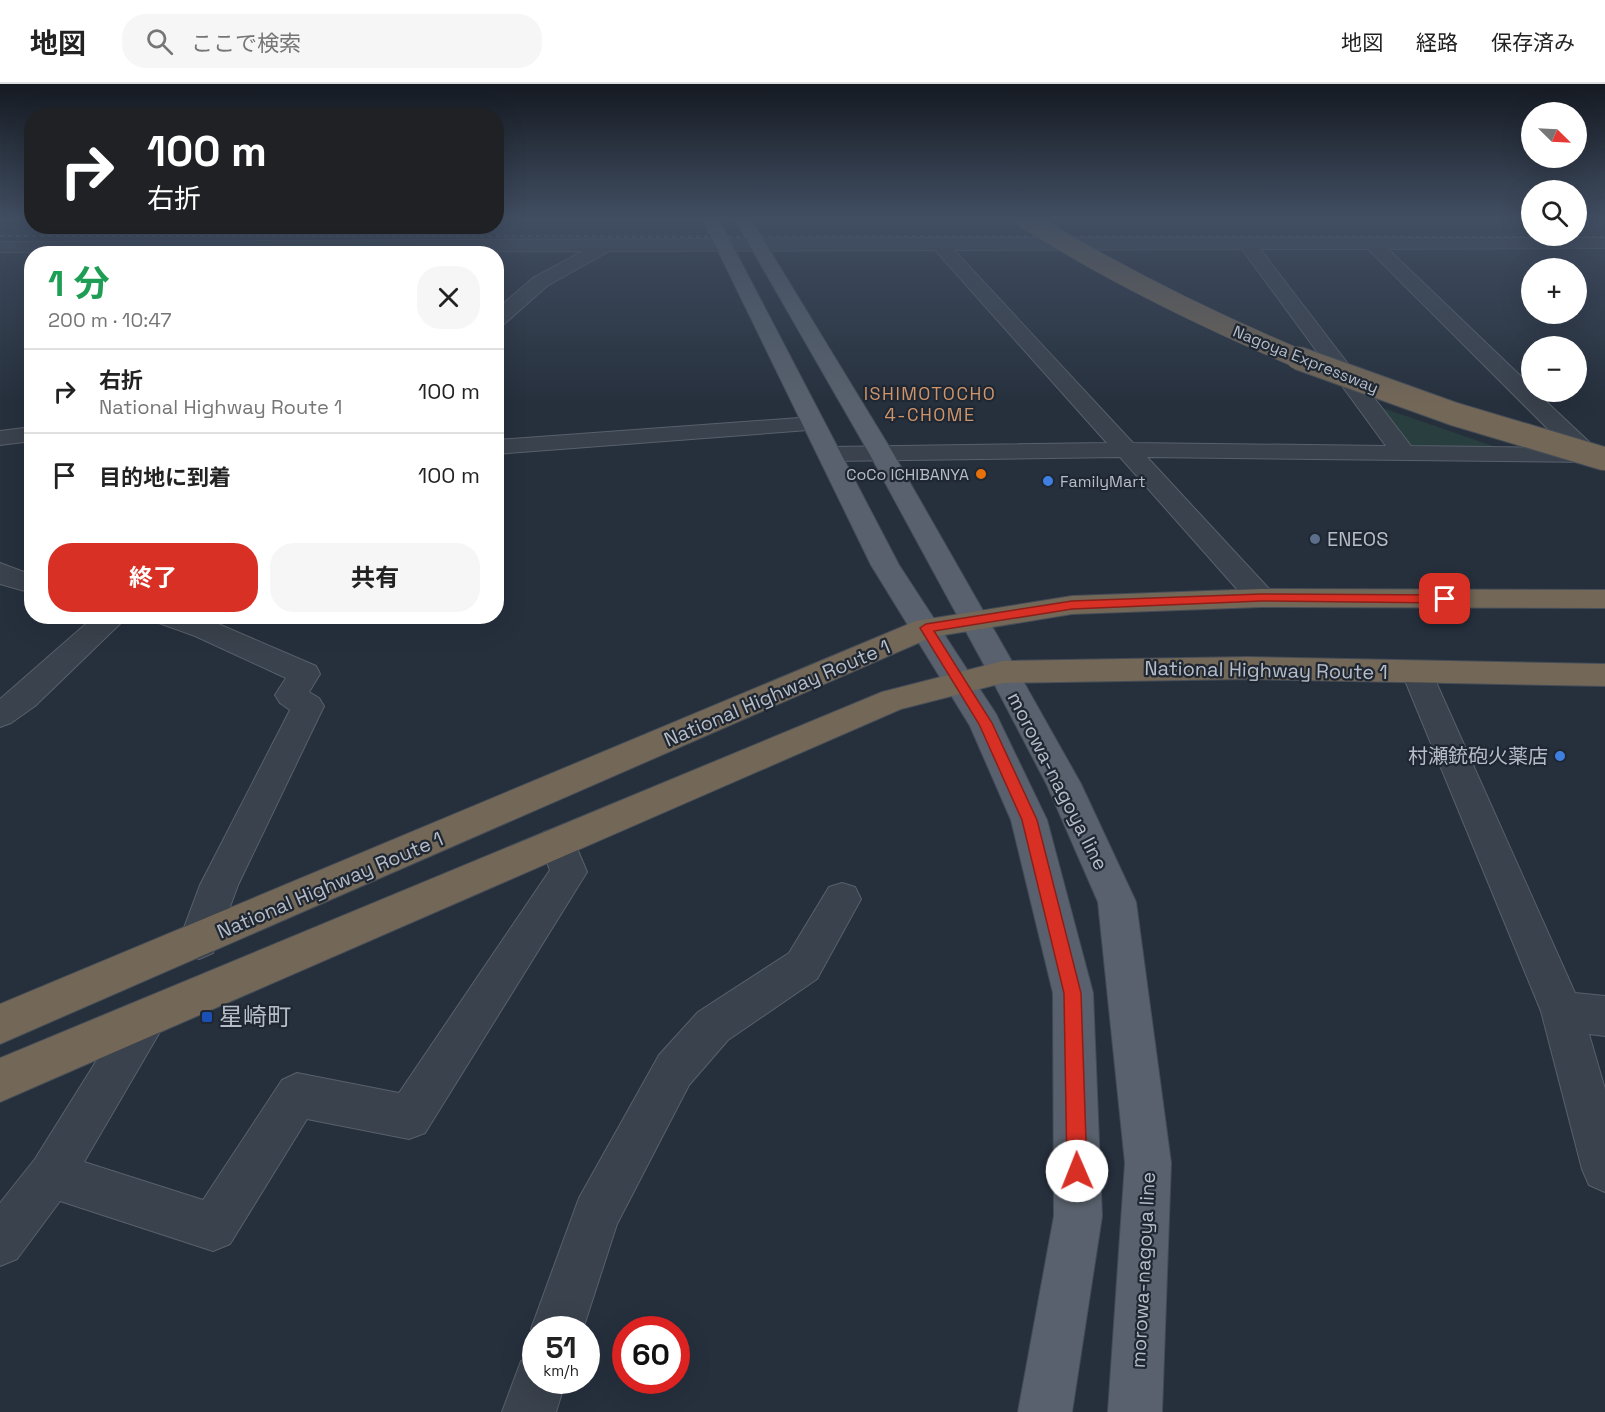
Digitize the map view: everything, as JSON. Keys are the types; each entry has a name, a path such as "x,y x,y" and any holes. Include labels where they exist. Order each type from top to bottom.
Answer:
{"highway":[{"name":"Nagoya Expressway","path":"1128,280 1246,336 1409,399 1601,452"},
{"name":"Nagoya Expressway","path":"1163,280 1279,334 1601,452"},
{"name":"National Highway Route 1","path":"0,1023 199,941 926,628 1072,605 1261,598 1605,599"},
{"name":"National Highway Route 1","path":"0,1080 892,700 962,682 1003,672 1247,668 1605,675"}],"main road":[{"name":"morowa-nagoya line","path":"740,280 813,424 831,454 885,565 962,682 985,723 1029,820 1073,993 1078,1216 1045,1412"},
{"name":"morowa-nagoya line","path":"778,280 881,453 1064,784 1117,902 1148,1163 1135,1412"}],"street":[{"path":"504,314 544,280"},
{"path":"972,280 1261,598"},
{"path":"1274,280 1403,452"},
{"path":"1413,280 1601,452"},
{"path":"504,446 813,424"},
{"path":"0,438 24,435"},
{"path":"831,454 1128,450 1601,452"},
{"path":"0,572 7,578 24,582"},
{"path":"0,715 24,698 68,654 104,624"},
{"path":"199,941 219,885 308,706 291,695 305,674 216,624"},
{"path":"1417,673 1562,1011 1605,1169"},
{"path":"51,1175 213,1227 297,1095 409,1117 569,872 557,843"},
{"path":"561,1316 596,1215 674,1070 713,1026 803,966 842,899"},
{"path":"1562,1011 1605,1016"},
{"path":"0,1242 51,1175 147,1018"},
{"path":"529,1412 535,1394"}],"green space":[{"path":"1371,404 1496,447 1406,448"}],"place":[{"name":"CoCo ICHIBANYA","path":"981,474"},
{"name":"FamilyMart","path":"1048,481"},
{"name":"ENEOS","path":"1315,539"},
{"name":"村瀬銃砲火薬店","path":"1560,756"},
{"name":"星崎町","path":"207,1017"}],"district":[{"name":"ISHIMOTOCHO 4-CHOME","path":"930,404"}],"route":[{"path":"1077,1171 1073,993 1029,820 985,723 962,682 926,628 1072,605 1261,598 1445,599"}]}
